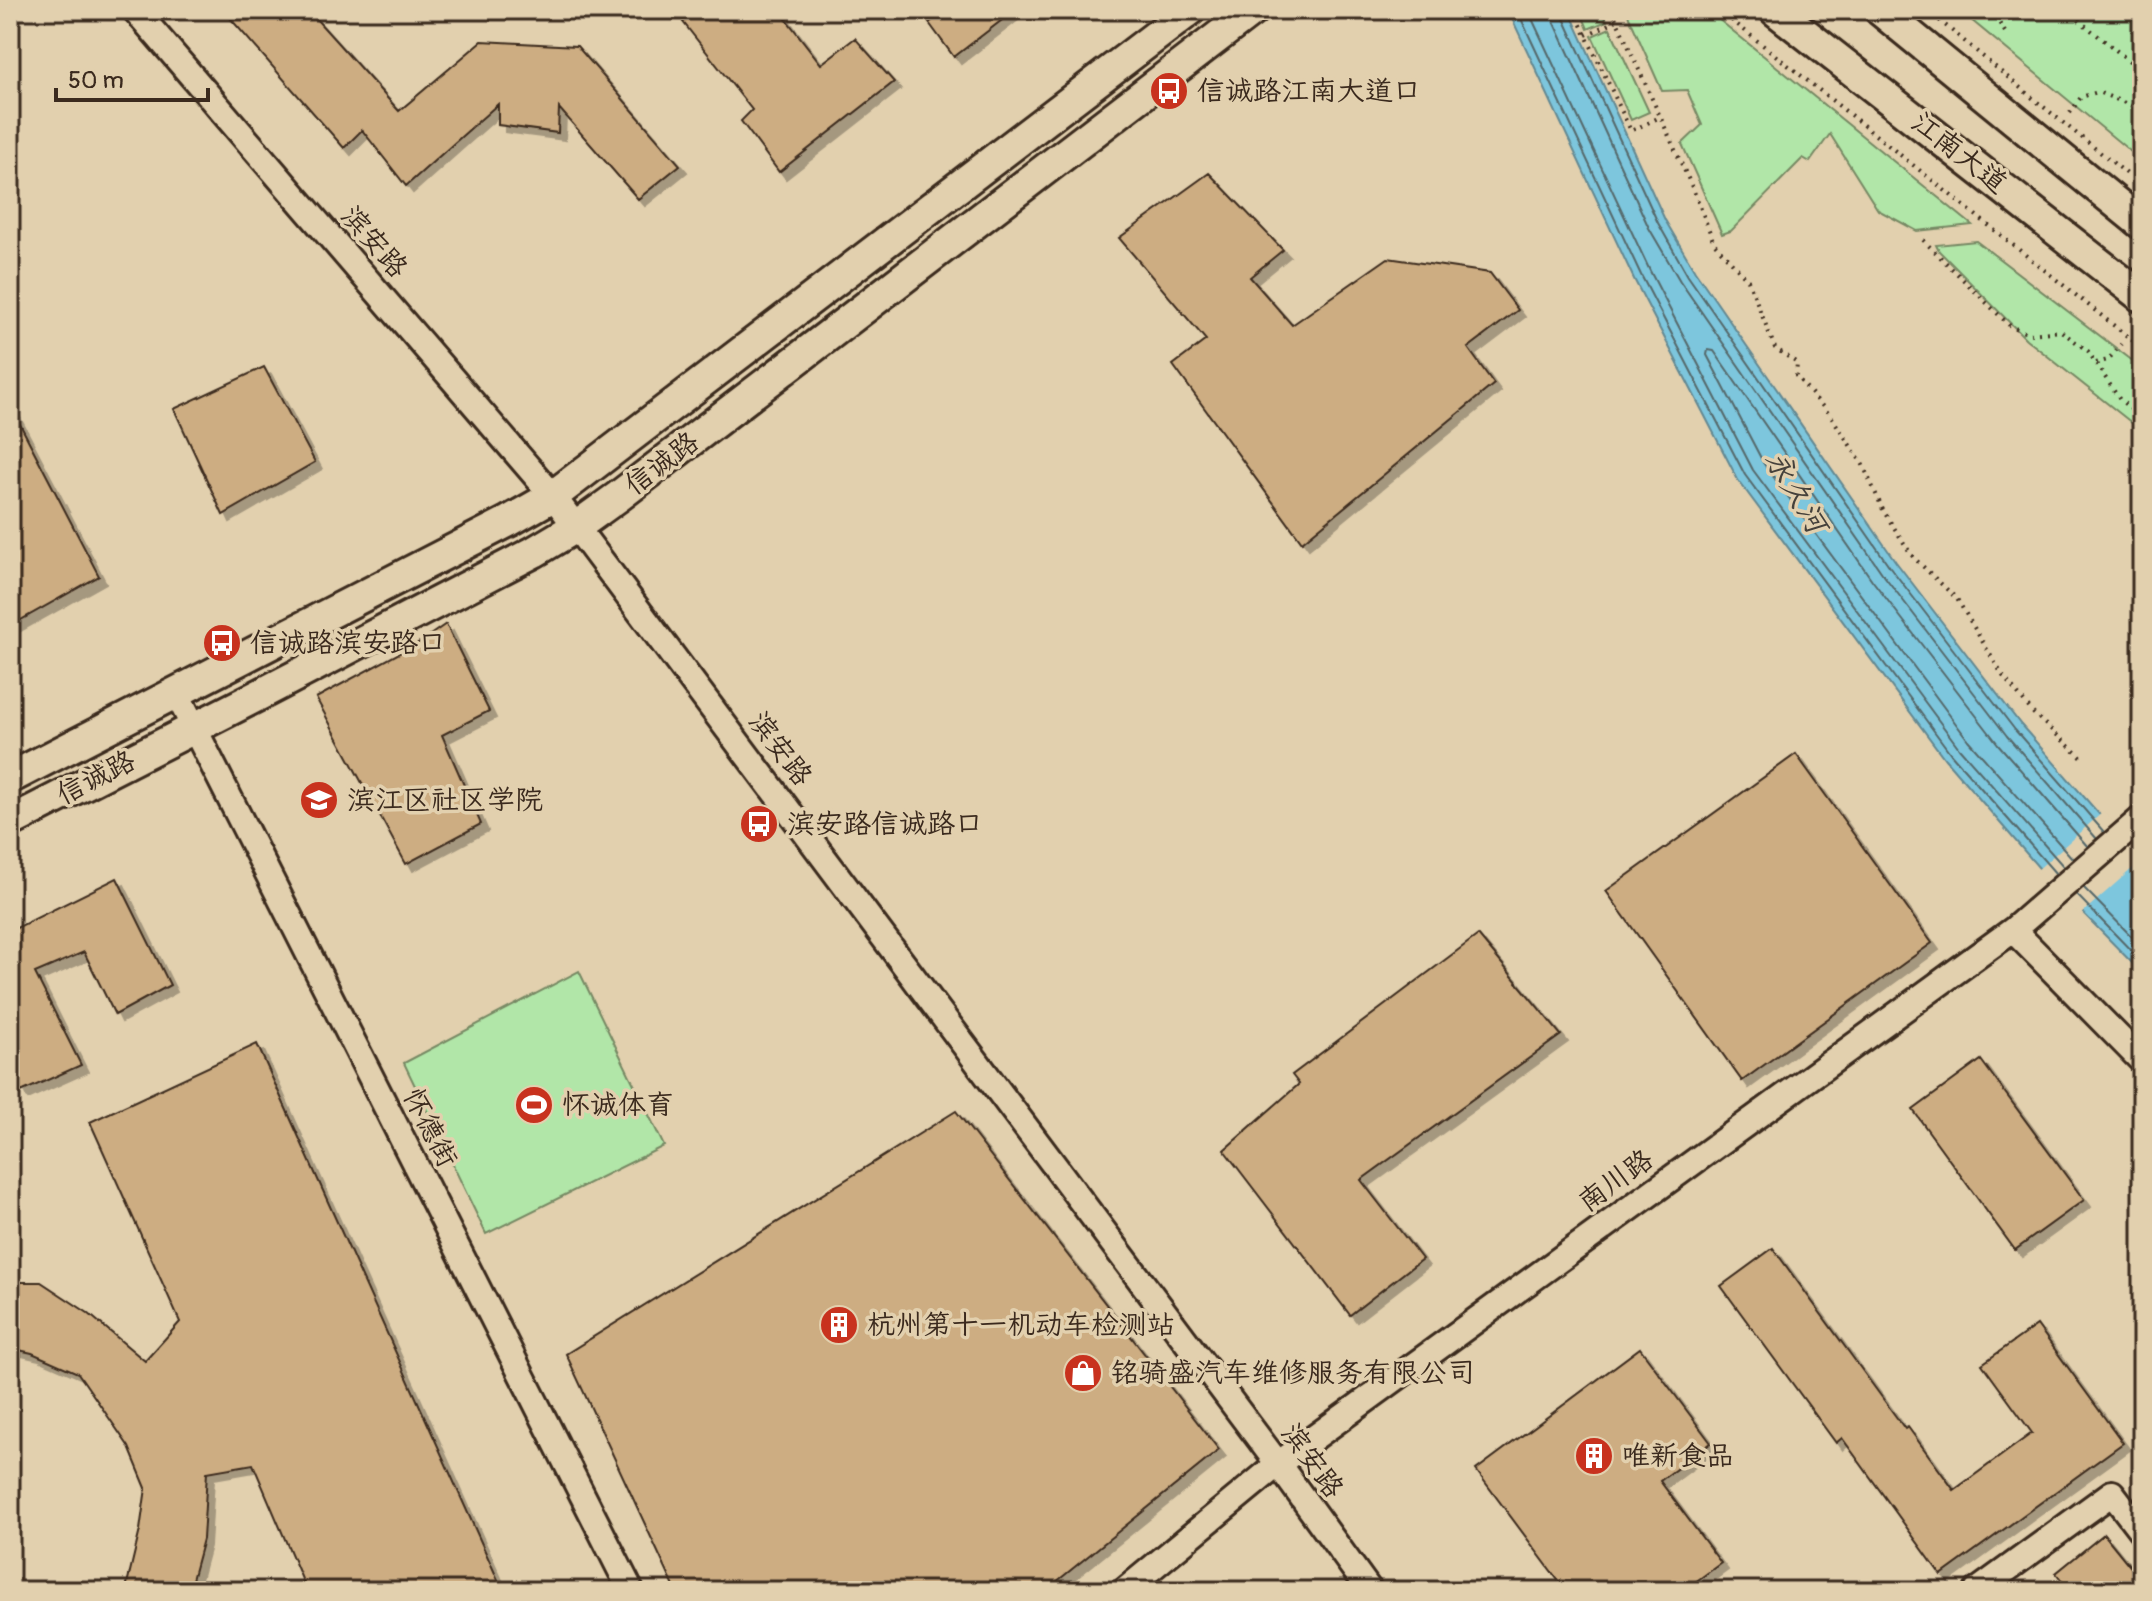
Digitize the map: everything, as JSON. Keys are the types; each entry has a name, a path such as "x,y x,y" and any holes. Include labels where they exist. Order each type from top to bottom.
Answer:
{"main road":[{"name":"信诚路","path":"10,778 553,496 1190,10"},
{"name":"信诚路","path":"10,822 534,552 576,527 1253,10"},
{"name":"江南大道","path":"1775,10 2142,297"},
{"path":"1880,10 2142,224"}],"street":[{"name":"滨安路","path":"135,10 553,496 1370,1591"},
{"name":"怀德街","path":"176,692 631,1591"},
{"name":"南川路","path":"1124,1591 1278,1464 2013,930 2142,818"},
{"path":"2013,930 2142,1061"},
{"path":"1977,1591 2112,1493 2142,1532"}],"path":[{"path":"1574,10 1631,131 1660,116"},
{"path":"1612,10 1714,243 1748,280 1775,348 1797,363 1796,376 1831,416 1863,465 1884,512 1913,557 1957,599 2003,676 2026,704 2082,758"},
{"path":"1719,10 2142,348"},
{"path":"1927,10 2142,186"},
{"path":"1991,10 2005,32"},
{"path":"2066,10 2137,67 2142,94"},
{"path":"1586,35 1617,21"},
{"path":"2070,113 2081,97 2098,92 2142,110"},
{"path":"1923,240 2010,326 2029,334 2061,331 2088,351 2120,400 2142,418"},
{"path":"2096,363 2108,360 2121,344"}],"green space":[{"path":"1580,10 1602,10 1607,21 1588,29"},
{"path":"1626,10 1707,10 1972,225 1917,231 1878,210 1830,134 1810,162 1803,158 1731,231 1722,234 1682,144 1702,125 1687,90 1662,91"},
{"path":"1959,10 2122,10 2142,26 2142,161"},
{"path":"1610,28 1649,112 1631,120 1592,36"},
{"path":"1976,241 2142,368 2142,431 2026,339 1936,245"},
{"name":"怀诚体育","path":"579,971 664,1146 486,1234 404,1063"}],"water":[{"name":"永久河","path":"1508,10 1569,10 1665,220 1695,271 1896,562 2021,725 2142,863 2142,973 2039,868 1945,759 1738,480 1634,279"}],"pier":[{"path":"2103,812 2142,860 2080,915 2036,871"}],"building":[{"path":"223,10 308,10 399,111 482,41 577,46 680,165 638,199 559,108 558,133 498,125 498,104 406,186 362,130 344,148"},
{"path":"701,10 779,10 821,64 855,38 894,82 779,172 741,121 752,110 683,22"},
{"path":"945,10 1015,10 954,57 929,23"},
{"path":"1209,173 1283,250 1250,277 1292,325 1388,258 1490,273 1518,310 1468,348 1494,384 1302,542 1173,365 1206,340 1119,238"},
{"path":"264,367 315,462 223,515 174,409"},
{"path":"10,405 99,576 10,626"},
{"path":"446,624 489,711 442,735 481,824 406,864 316,698 420,642"},
{"path":"1796,754 1932,943 1742,1081 1606,891"},
{"path":"117,878 170,985 115,1015 84,952 35,973 81,1065 21,1092 10,1070 10,931"},
{"path":"1478,935 1561,1035 1361,1180 1422,1259 1350,1315 1224,1150 1299,1084 1292,1075"},
{"path":"257,1044 503,1591 307,1591 253,1464 207,1472 203,1539 189,1591 131,1591 127,1584 146,1488 129,1447 78,1373 32,1353 10,1348 10,1282 41,1282 88,1313 145,1361 180,1322 90,1122"},
{"path":"1981,1060 2084,1200 2015,1250 1913,1110"},
{"name":"杭州第十一机动车检测站","path":"956,1111 1219,1450 1045,1591 676,1591 566,1354"},
{"path":"1773,1248 1905,1429 1908,1427 1954,1490 2032,1433 1982,1364 2037,1325 2123,1443 1941,1575 1842,1438 1836,1443 1721,1286"},
{"name":"唯新食品","path":"1640,1348 1711,1443 1660,1481 1721,1563 1683,1591 1566,1591 1476,1470"},
{"path":"2104,1534 2142,1581 2142,1591 2070,1591 2056,1573"}],"place":[{"name":"信诚路江南大道口","path":"1169,91"},
{"name":"信诚路滨安路口","path":"222,643"},
{"name":"滨江区社区学院","path":"319,800"},
{"name":"滨安路信诚路口","path":"759,824"},
{"name":"怀诚体育","path":"534,1105"},
{"name":"杭州第十一机动车检测站","path":"839,1325"},
{"name":"铭骑盛汽车维修服务有限公司","path":"1083,1373"},
{"name":"唯新食品","path":"1594,1456"}]}
